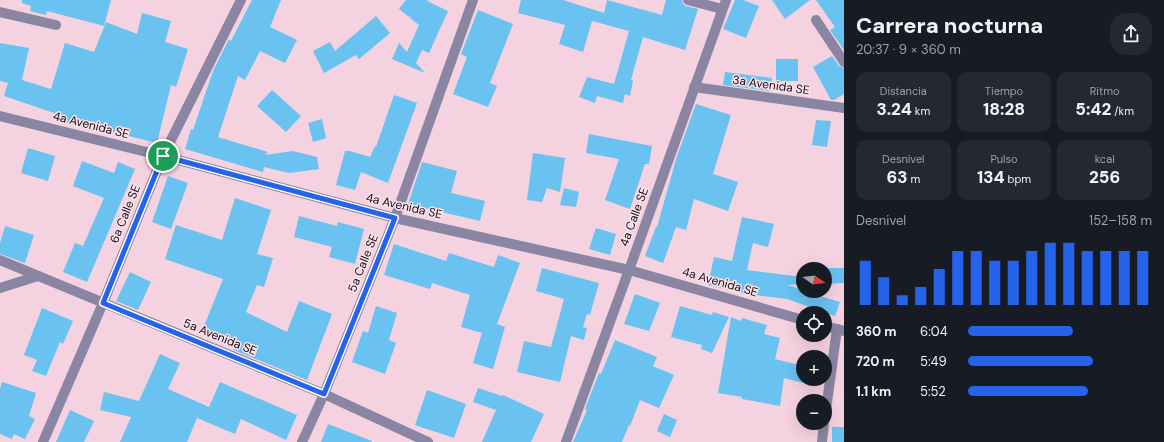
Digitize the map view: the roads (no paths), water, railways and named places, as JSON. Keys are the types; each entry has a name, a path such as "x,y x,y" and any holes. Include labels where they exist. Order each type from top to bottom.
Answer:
{"street":[{"name":"6a Calle SE","path":"43,442 103,303 163,156 241,0"},
{"name":"5a Calle SE","path":"302,442 324,394 395,218 473,0"},
{"path":"688,0 724,4"},
{"name":"4a Calle SE","path":"566,442 724,4"},
{"path":"0,12 56,25"},
{"path":"816,20 844,62"},
{"name":"3a Avenida SE","path":"694,87 844,108"},
{"name":"4a Avenida SE","path":"0,116 163,156 395,218 629,270 796,318"},
{"name":"5a Avenida SE","path":"0,260 324,394 428,442"},
{"path":"0,288 38,276"},
{"path":"829,394 841,330"},
{"path":"822,442 823,430"}]}
